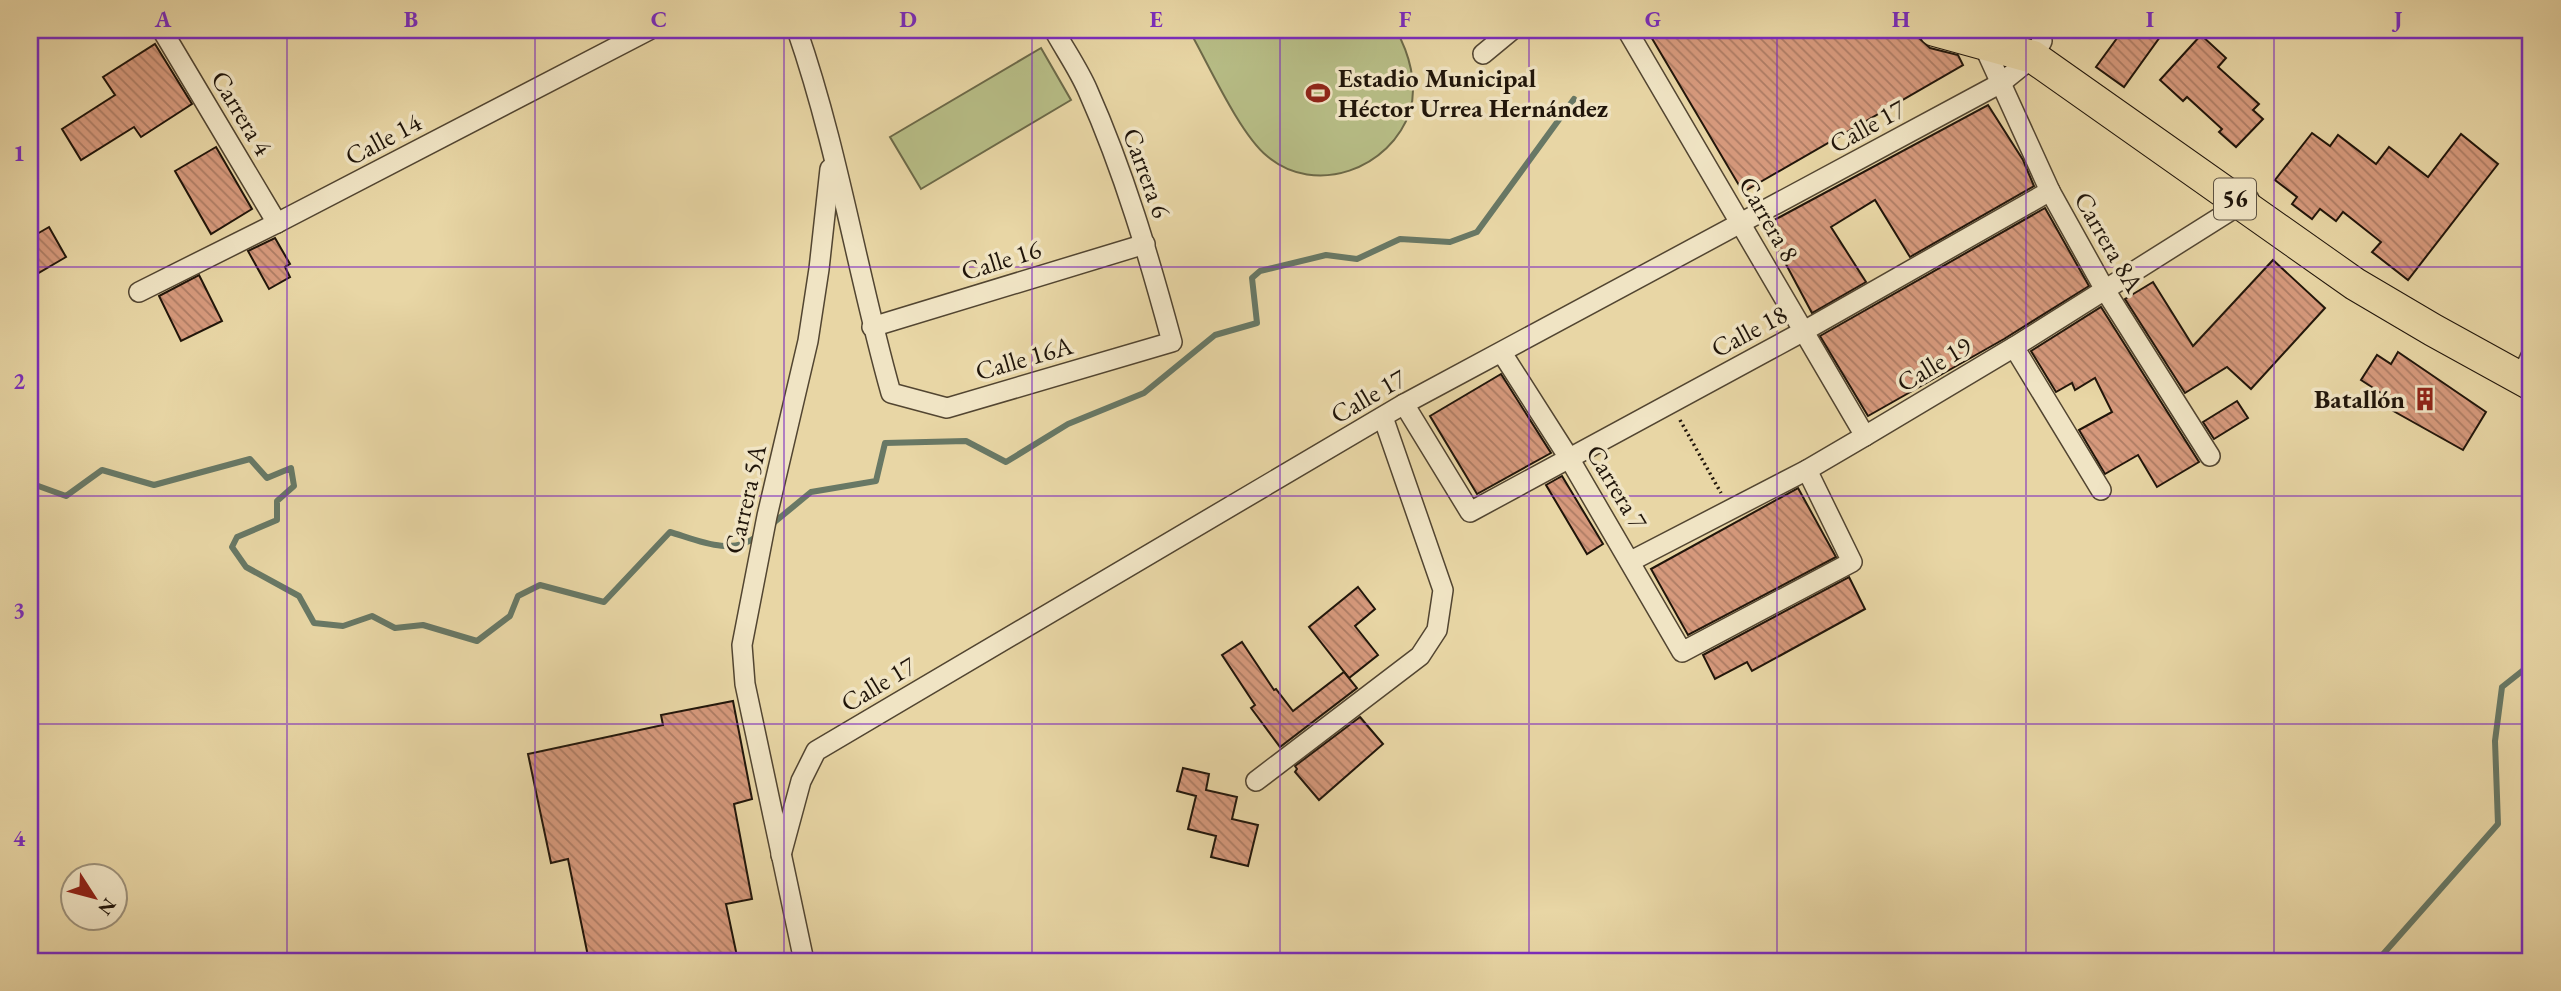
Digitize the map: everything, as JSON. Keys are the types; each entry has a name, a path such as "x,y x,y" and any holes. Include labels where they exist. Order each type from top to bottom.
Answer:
{"main road":[{"name":"56","path":"1935,30 1989,35 2038,49 2248,200 2363,272 2529,368"}],"street":[{"name":"Carrera 4","path":"162,30 277,223"},
{"name":"Calle 14","path":"139,292 649,30"},
{"name":"Carrera 5A","path":"797,30 891,393"},
{"name":"Carrera 6","path":"1054,30 1087,89 1121,172 1145,244 1172,342"},
{"path":"1483,54 1512,30"},
{"name":"Carrera 8","path":"1627,30 1865,436"},
{"name":"Carrera 8A","path":"1989,35 2001,83 2050,191 2105,290 2210,456"},
{"name":"Calle 17","path":"781,855 801,781 816,751 1404,404 2001,83 2038,49"},
{"name":"Carrera 5A","path":"804,961 745,684 741,645 767,516 808,341 819,269 831,153"},
{"name":"Calle 18","path":"1404,404 1470,512 1804,331 2050,191"},
{"name":"Calle 19","path":"1631,561 1807,470 2014,347 2248,200"},
{"name":"Calle 16","path":"872,327 1145,244"},
{"name":"Calle 16A","path":"891,393 947,408 1172,342"},
{"path":"2014,347 2101,490"},
{"name":"Carrera 7","path":"1502,353 1569,458 1682,652 1852,562 1807,470"},
{"path":"1256,781 1420,656 1437,630 1443,590 1383,417"}],"path":[{"path":"1671,403 1730,510"}],"green space":[{"name":"Estadio Municipal Héctor Urrea Hernández","path":"1189,30 1396,30 1405,49 1413,80 1410,111 1400,131 1386,148 1369,162 1349,171 1328,175 1307,174 1286,168 1267,156 1246,131"},
{"path":"1041,48 1071,100 921,189 890,137"}],"building":[{"path":"1647,30 1889,30 1919,38 1930,48 1958,55 1963,65 1743,192"},
{"path":"2123,30 2165,30 2124,87 2096,67"},
{"path":"2201,35 2226,58 2218,67 2259,104 2253,110 2263,119 2236,147 2219,132 2222,129 2187,97 2183,101 2160,80"},
{"path":"155,44 192,104 141,137 134,127 81,160 62,129 115,95 103,77"},
{"path":"1988,105 2023,160 2034,186 1910,257 1875,200 1831,227 1866,282 1812,313 1765,225"},
{"path":"2312,133 2330,146 2338,135 2376,164 2389,147 2428,177 2461,134 2498,164 2408,280 2372,252 2381,242 2343,212 2336,221 2320,209 2312,219 2292,204 2297,197 2275,180"},
{"path":"216,147 252,209 211,234 175,171"},
{"path":"2045,208 2089,286 2004,339 1868,416 1820,336"},
{"path":"49,227 66,257 35,275 30,266 30,238"},
{"path":"275,238 290,264 285,267 290,277 269,289 248,251"},
{"path":"2273,260 2325,308 2251,389 2227,367 2185,393 2125,299 2153,282 2193,346"},
{"path":"199,275 222,321 181,341 159,296"},
{"path":"2101,307 2199,462 2157,487 2138,455 2105,474 2079,430 2112,412 2095,378 2075,390 2072,383 2056,392 2031,351"},
{"name":"Batallón","path":"2398,352 2486,412 2463,450 2379,403 2384,395 2361,380 2377,355 2391,364"},
{"path":"1501,374 1551,453 1477,494 1430,416"},
{"path":"2237,401 2248,418 2214,439 2203,422"},
{"path":"1562,476 1603,544 1587,554 1546,485"},
{"path":"1798,488 1836,557 1688,635 1651,569"},
{"path":"1849,577 1865,609 1752,671 1747,662 1715,679 1703,655"},
{"path":"1358,587 1375,609 1355,626 1378,655 1349,678 1309,627"},
{"path":"1242,642 1274,690 1276,689 1293,711 1344,672 1357,688 1280,747 1251,708 1255,705 1222,655"},
{"path":"733,701 752,799 734,804 752,899 726,904 738,961 589,961 568,859 551,863 528,754 663,725 661,715"},
{"path":"1360,717 1383,744 1319,800 1295,772 1295,766"},
{"path":"1183,768 1209,774 1206,790 1237,797 1232,819 1258,825 1248,866 1211,857 1216,836 1188,829 1196,796 1177,791"}],"waterway":[{"path":"771,525 811,492 876,481 885,443 966,441 1006,462 1068,424 1144,393 1215,335 1257,323 1252,278 1260,271 1326,255 1357,259 1400,239 1450,242 1477,232 1574,99"},
{"path":"30,483 66,496 102,470 154,485 250,459 267,478 291,468 294,486 277,501 277,520 237,537 232,547 246,567 299,596 314,623 343,626 372,616 395,628 423,625 477,641 510,616 518,596 540,585 604,602 670,532 726,546 747,542 757,536"},
{"path":"2377,961 2498,824 2495,741 2502,687 2531,664"}],"place":[{"name":"Estadio Municipal Héctor Urrea Hernández","path":"1318,93"},
{"name":"Batallón","path":"2425,399"}]}
